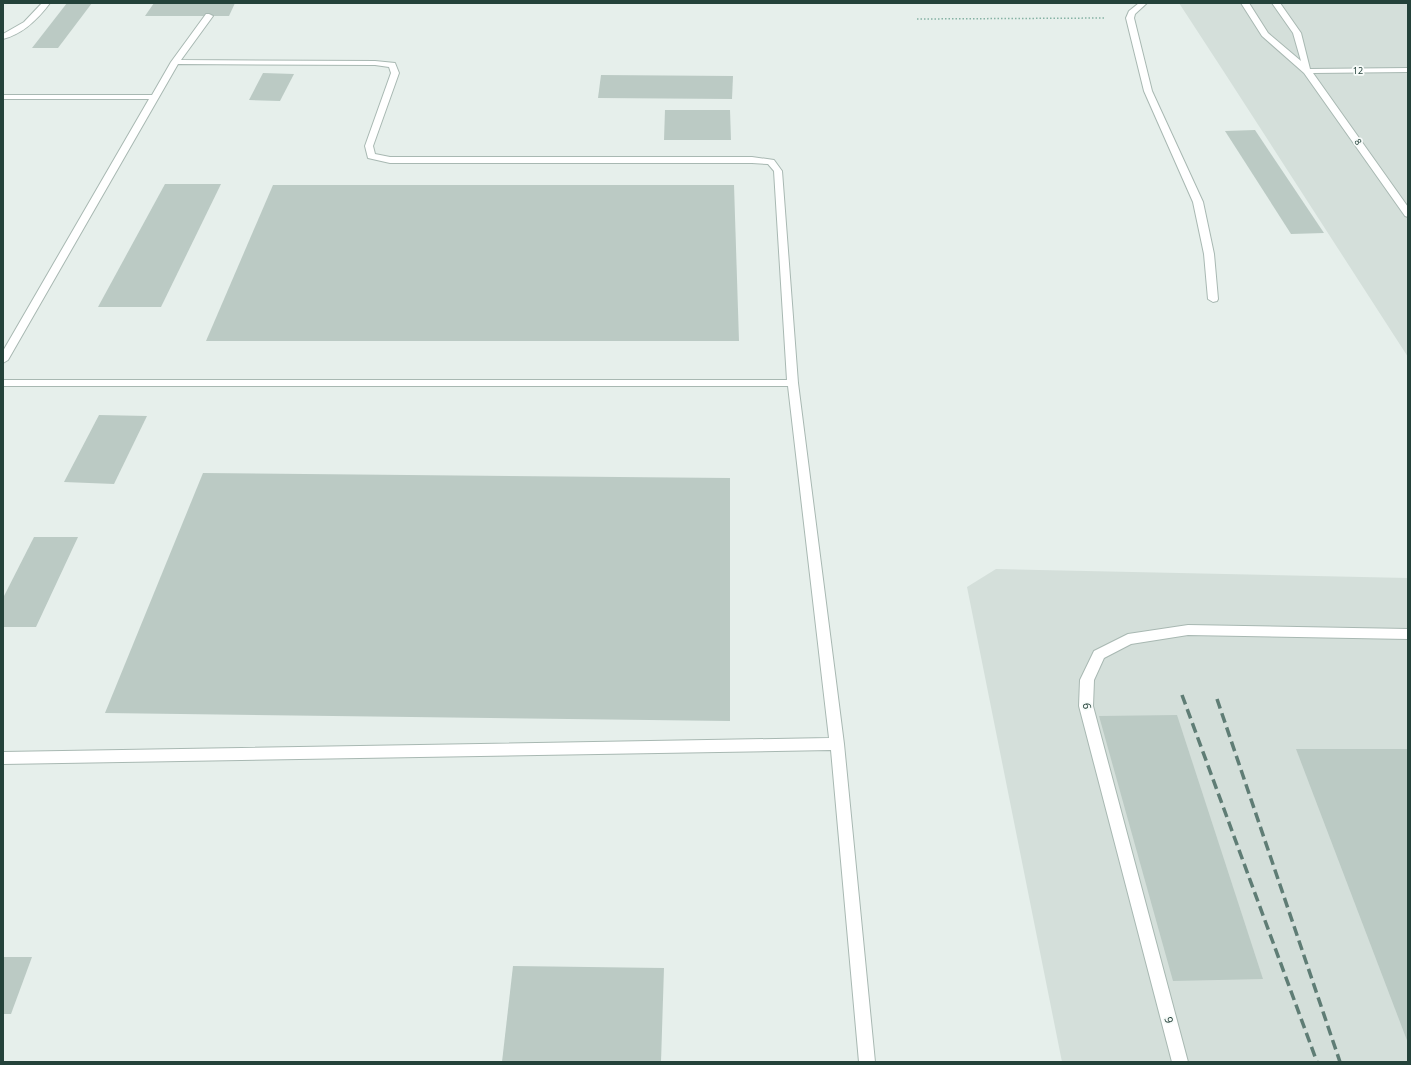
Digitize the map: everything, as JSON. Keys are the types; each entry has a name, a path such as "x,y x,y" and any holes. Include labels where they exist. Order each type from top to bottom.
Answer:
{"street":[{"path":"3,37 14,33 30,23 46,3"},
{"path":"1143,3 1132,13 1130,18 1148,91 1198,202 1209,254 1212,299"},
{"path":"1245,3 1265,34 1307,71"},
{"path":"1276,3 1297,33 1307,71"},
{"path":"3,360 175,62 209,16"},
{"path":"175,62 375,62 392,65 395,73 369,146 371,156 390,160 752,160 771,162 778,171 793,383 837,744 867,1062"},
{"name":"12","path":"1307,71 1408,70"},
{"name":"8","path":"1307,71 1408,214"},
{"path":"3,97 155,97"},
{"path":"3,383 793,383"},
{"name":"9","path":"1180,1062 1086,706 1087,680 1099,656 1128,639 1188,630 1408,634"},
{"path":"3,758 837,744"}],"path":[{"path":"917,19 1130,18"}],"shaded area":[{"path":"1179,3 1408,3 1408,357 1224,72"},
{"path":"996,569 1408,578 1408,1062 1062,1062 967,587"}],"building":[{"path":"67,3 92,3 58,48 32,48"},
{"path":"154,3 235,3 229,16 145,16"},
{"path":"263,73 294,74 280,101 249,100"},
{"path":"601,75 733,76 732,99 598,98"},
{"path":"665,110 730,110 731,140 664,140"},
{"path":"1255,130 1324,233 1291,234 1225,131"},
{"path":"165,184 221,184 161,307 98,307"},
{"path":"273,185 734,185 739,341 206,341"},
{"path":"99,415 147,416 114,484 64,482"},
{"path":"203,473 730,478 730,721 105,713"},
{"path":"34,537 78,537 36,627 3,627 3,598"},
{"path":"1177,715 1263,979 1173,981 1099,716"},
{"path":"1296,749 1408,749 1408,1043"},
{"path":"3,957 32,957 11,1014 3,1014"},
{"path":"513,966 664,968 661,1062 502,1062"}],"railway":[{"path":"1182,695 1317,1062"},
{"path":"1217,699 1340,1062"}]}
